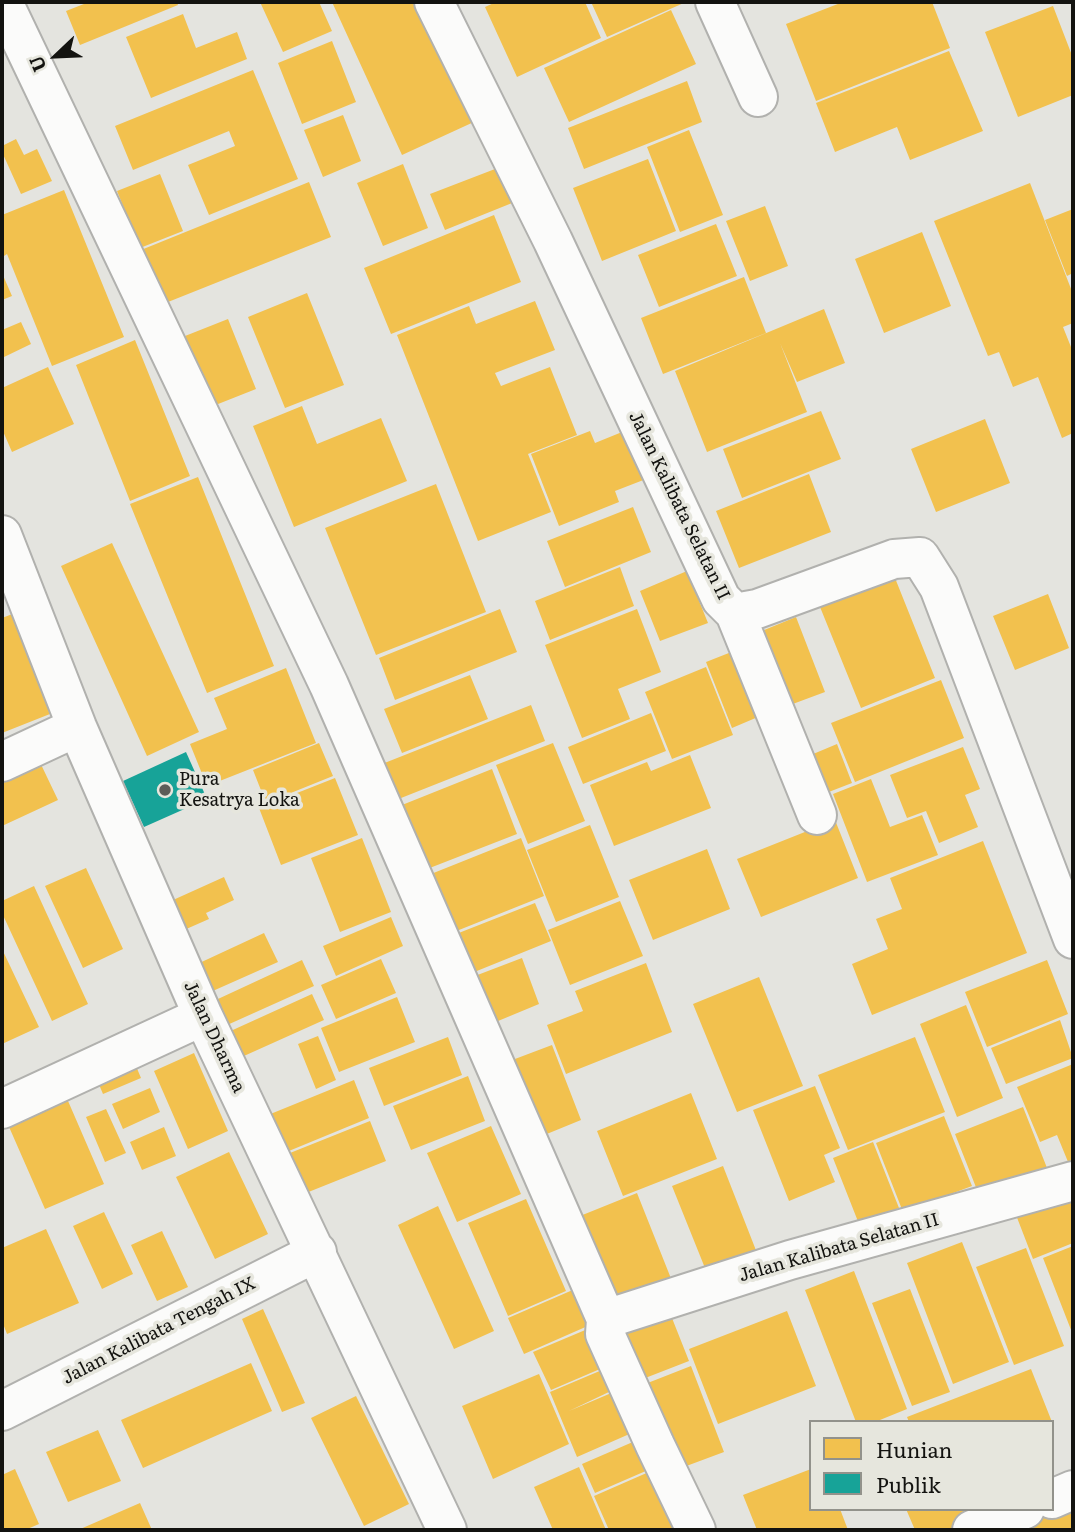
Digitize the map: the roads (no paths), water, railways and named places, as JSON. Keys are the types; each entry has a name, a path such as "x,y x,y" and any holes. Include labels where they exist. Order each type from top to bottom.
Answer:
{"street":[{"path":"3,2 329,685 606,1319 606,1334 654,1445 696,1530"},
{"name":"Jalan Kalibata Selatan II","path":"435,2 553,241 721,599 734,613 758,608 894,559 919,557 939,587 1073,939"},
{"path":"715,2 758,97"},
{"name":"Jalan Dharma","path":"2,535 77,727 202,1016 317,1252 435,1526"},
{"path":"734,613 817,815"},
{"path":"2,762 77,727"},
{"path":"2,1109 202,1016"},
{"name":"Jalan Kalibata Selatan II","path":"606,1319 803,1257 1073,1181"},
{"name":"Jalan Kalibata Tengah IX","path":"2,1411 317,1252"},
{"path":"1054,1498 1073,1490"},
{"path":"972,1530 1020,1511"}],"place":[{"name":"Pura Kesatrya Loka","path":"165,790"}]}
